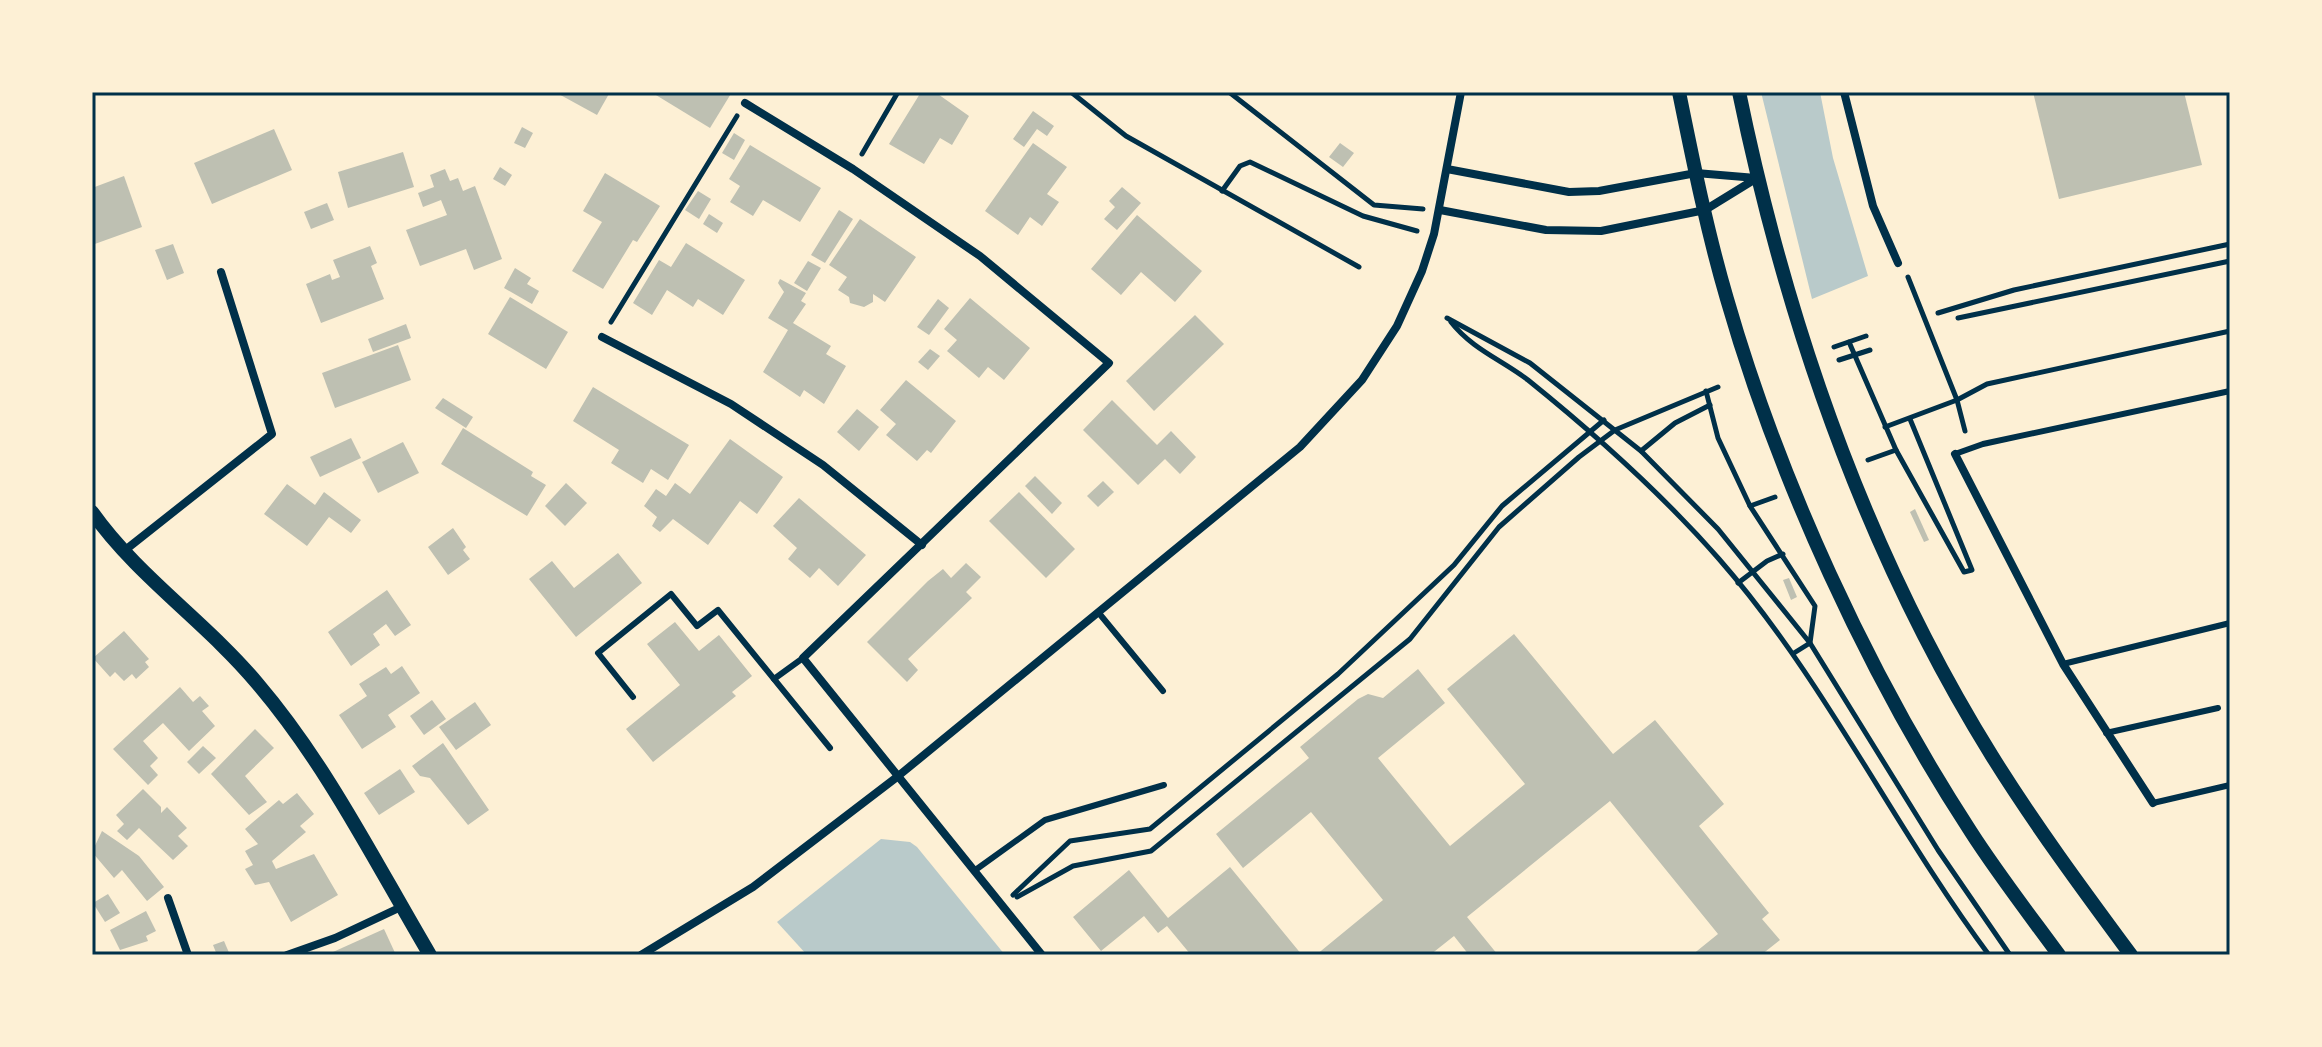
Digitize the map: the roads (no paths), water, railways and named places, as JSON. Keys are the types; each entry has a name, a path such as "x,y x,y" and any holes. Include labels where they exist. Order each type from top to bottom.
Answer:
{"street":[{"path":"641,955 753,887 897,777 1300,447 1362,380 1397,326 1434,234 1461,92"},
{"path":"1679,92 1727,299 1795,490 1877,669 1912,733 1971,832 2059,955"},
{"path":"1739,92 1757,178 1824,405 1898,581 1991,754 2131,955"},
{"path":"1844,92 1873,206 1898,263"},
{"path":"745,103 853,169 980,256 1109,363 803,658 1042,955"},
{"path":"1447,169 1538,189 1569,192 1599,191 1696,173 1757,178"},
{"path":"1440,210 1546,230 1601,231 1705,210 1757,178"},
{"path":"124,551 272,434 221,272"},
{"path":"602,337 731,404 823,465 922,545"},
{"path":"1955,454 2063,664 2153,803"},
{"path":"92,512 124,551 255,680 311,749 430,955"},
{"path":"168,898 188,955"},
{"path":"287,955 335,938 401,907"}],"lane":[{"path":"1955,454 1983,444 2230,391"},
{"path":"633,697 598,653 671,594 697,626 718,610 830,748"},
{"path":"1098,612 1163,691"},
{"path":"2063,664 2230,623"},
{"path":"774,679 803,658"},
{"path":"2106,733 2218,708"},
{"path":"974,871 1045,820 1164,785"},
{"path":"2153,803 2230,785"}]}
